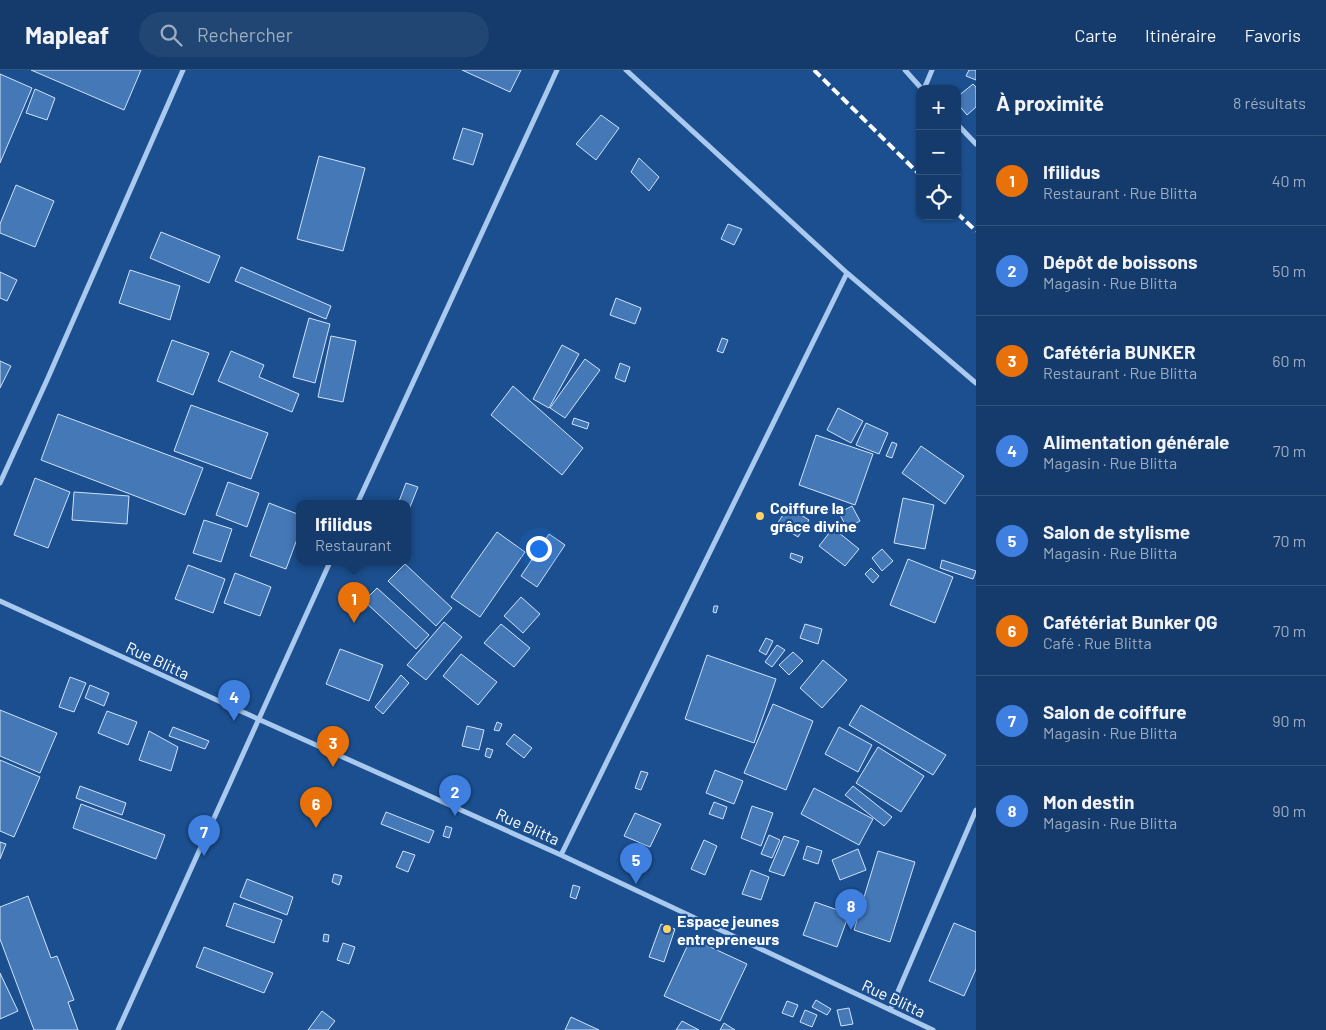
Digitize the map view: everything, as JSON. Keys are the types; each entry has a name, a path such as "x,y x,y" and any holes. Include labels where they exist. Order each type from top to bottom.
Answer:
{"street":[{"path":"0,483 183,70"},
{"path":"359,500 530,125 557,70"},
{"path":"626,70 847,273 976,383"},
{"path":"905,70 919,85"},
{"path":"925,85 932,70"},
{"path":"961,128 976,144"},
{"path":"561,855 847,273"},
{"path":"118,1030 329,565"},
{"name":"Rue Blitta","path":"0,601 561,855 933,1030"},
{"path":"890,1010 976,810"}],"building":[{"path":"31,70 141,70 124,110"},
{"path":"462,70 521,70 510,92"},
{"path":"969,70 976,70 976,80 966,76"},
{"path":"0,74 32,88 0,163"},
{"path":"973,84 976,87 976,107 967,115 961,108 961,94"},
{"path":"35,89 55,98 47,120 26,113"},
{"path":"601,115 619,128 596,160 576,144"},
{"path":"463,128 483,134 473,165 453,159"},
{"path":"319,156 365,168 343,251 297,239"},
{"path":"639,158 659,177 649,191 631,172"},
{"path":"16,185 54,201 35,247 0,233 0,224"},
{"path":"728,224 742,229 734,245 721,239"},
{"path":"161,232 220,256 209,283 150,258"},
{"path":"241,267 331,306 326,319 235,281"},
{"path":"130,270 180,286 170,320 119,303"},
{"path":"0,272 17,280 7,301 0,298"},
{"path":"616,298 641,308 635,324 610,315"},
{"path":"309,318 330,324 315,383 293,377"},
{"path":"331,336 356,341 343,402 318,397"},
{"path":"722,338 728,340 723,353 717,351"},
{"path":"172,340 209,353 193,395 157,381"},
{"path":"562,345 579,354 549,408 533,399"},
{"path":"231,351 264,365 259,377 299,394 292,412 218,381"},
{"path":"585,359 600,370 565,418 550,408"},
{"path":"0,361 11,366 0,388"},
{"path":"620,363 630,367 625,382 615,378"},
{"path":"513,386 583,448 562,475 491,415"},
{"path":"191,405 268,433 251,479 174,451"},
{"path":"838,408 863,421 851,443 827,430"},
{"path":"58,414 203,468 185,515 41,460"},
{"path":"574,418 589,423 587,429 572,424"},
{"path":"866,423 888,433 879,454 856,445"},
{"path":"816,435 873,454 855,505 799,485"},
{"path":"892,442 897,444 892,458 886,456"},
{"path":"921,446 964,476 945,504 902,473"},
{"path":"35,478 70,492 48,548 14,535"},
{"path":"228,482 259,493 247,527 216,515"},
{"path":"406,483 418,487 411,504 411,500 400,500"},
{"path":"74,492 129,496 127,524 72,520"},
{"path":"903,498 934,505 925,549 894,543"},
{"path":"269,503 296,513 296,542 286,569 250,556"},
{"path":"852,506 860,521 847,528 839,513"},
{"path":"788,507 809,520 798,537 777,524"},
{"path":"204,520 232,529 221,562 193,553"},
{"path":"833,528 859,549 845,566 819,546"},
{"path":"497,532 525,552 480,617 451,597"},
{"path":"549,534 565,545 537,587 521,576"},
{"path":"882,549 893,561 882,571 872,558"},
{"path":"791,553 803,557 801,563 790,558"},
{"path":"908,559 953,577 935,623 890,605"},
{"path":"942,560 976,571 973,579 940,568"},
{"path":"188,565 225,579 213,613 175,599"},
{"path":"406,565 452,608 436,626 388,581"},
{"path":"871,568 879,576 873,583 865,574"},
{"path":"235,573 271,587 260,616 224,603"},
{"path":"377,588 429,635 416,649 364,601"},
{"path":"521,597 540,614 523,633 504,616"},
{"path":"714,606 718,606 716,613 713,612"},
{"path":"444,622 462,637 426,680 407,665"},
{"path":"501,624 530,648 514,667 484,643"},
{"path":"805,624 822,629 818,644 800,638"},
{"path":"766,638 773,641 766,655 759,651"},
{"path":"777,645 785,650 772,667 765,662"},
{"path":"340,649 383,665 369,701 326,684"},
{"path":"793,652 803,661 789,675 779,665"},
{"path":"461,654 497,682 478,705 443,676"},
{"path":"707,655 776,679 754,743 685,719"},
{"path":"823,660 847,680 822,708 800,688"},
{"path":"401,675 409,683 383,714 375,707"},
{"path":"70,677 86,683 74,712 59,707"},
{"path":"90,685 109,693 104,706 85,698"},
{"path":"773,704 813,721 786,790 744,773"},
{"path":"861,705 946,755 933,775 849,725"},
{"path":"0,710 57,733 40,773 0,756"},
{"path":"107,711 137,722 128,745 98,733"},
{"path":"497,722 502,724 499,731 494,730"},
{"path":"467,726 484,730 479,750 462,746"},
{"path":"173,727 209,741 205,749 169,736"},
{"path":"839,727 872,745 858,772 825,754"},
{"path":"149,731 178,747 171,771 139,760"},
{"path":"514,734 532,748 524,758 506,744"},
{"path":"878,747 924,776 901,812 856,783"},
{"path":"487,748 493,750 490,758 485,756"},
{"path":"0,760 40,777 14,837 0,831"},
{"path":"715,770 743,781 734,804 706,793"},
{"path":"641,771 648,773 641,790 635,788"},
{"path":"80,786 126,803 122,815 76,798"},
{"path":"853,786 892,817 884,826 845,795"},
{"path":"814,788 873,819 859,845 801,814"},
{"path":"714,802 727,807 723,819 709,814"},
{"path":"81,804 165,835 156,859 73,828"},
{"path":"752,806 773,813 761,846 741,838"},
{"path":"386,812 434,831 429,843 381,824"},
{"path":"635,813 661,824 650,847 624,836"},
{"path":"446,826 452,828 449,838 443,836"},
{"path":"769,835 780,840 772,858 761,854"},
{"path":"784,836 799,841 784,876 769,871"},
{"path":"704,840 717,846 705,875 691,869"},
{"path":"0,842 6,844 0,859"},
{"path":"807,846 822,851 818,864 803,859"},
{"path":"858,849 866,870 840,880 832,860"},
{"path":"403,851 415,855 408,872 396,867"},
{"path":"878,851 915,862 890,942 854,930"},
{"path":"751,870 769,877 761,900 742,894"},
{"path":"334,874 342,876 339,885 332,882"},
{"path":"247,879 293,897 287,915 240,897"},
{"path":"573,885 580,887 576,899 570,897"},
{"path":"28,896 51,958 57,956 74,1000 68,1002 78,1030 34,1030 0,939 0,907"},
{"path":"815,902 849,914 837,947 803,935"},
{"path":"234,903 282,920 274,943 226,926"},
{"path":"954,923 976,932 976,969 964,996 929,981"},
{"path":"661,924 675,929 664,962 649,957"},
{"path":"324,934 329,935 328,942 323,941"},
{"path":"691,938 747,964 720,1021 664,996"},
{"path":"343,943 355,947 349,964 337,960"},
{"path":"204,947 273,973 264,993 196,967"},
{"path":"0,973 18,1011 0,1019"},
{"path":"816,1000 831,1009 827,1015 812,1007"},
{"path":"787,1001 798,1005 793,1017 782,1013"},
{"path":"849,1008 853,1024 841,1026 837,1010"},
{"path":"805,1010 817,1015 812,1027 800,1022"},
{"path":"322,1011 335,1021 328,1030 308,1030"},
{"path":"571,1017 599,1030 565,1030"},
{"path":"682,1021 699,1030 676,1030"},
{"path":"724,1023 735,1030 720,1030"}],"railway":[{"path":"814,70 916,171"},
{"path":"961,217 976,231"}],"place":[{"name":"Coiffure la grâce divine","path":"760,516"},
{"name":"Ifilidus","path":"354,623"},
{"name":"Alimentation générale","path":"234,721"},
{"name":"Cafétéria BUNKER","path":"333,767"},
{"name":"Dépôt de boissons","path":"455,816"},
{"name":"Cafétériat Bunker QG","path":"316,828"},
{"name":"Salon de coiffure","path":"204,856"},
{"name":"Salon de stylisme","path":"636,884"},
{"name":"Espace jeunes entrepreneurs","path":"667,929"},
{"name":"Mon destin","path":"851,930"}]}
